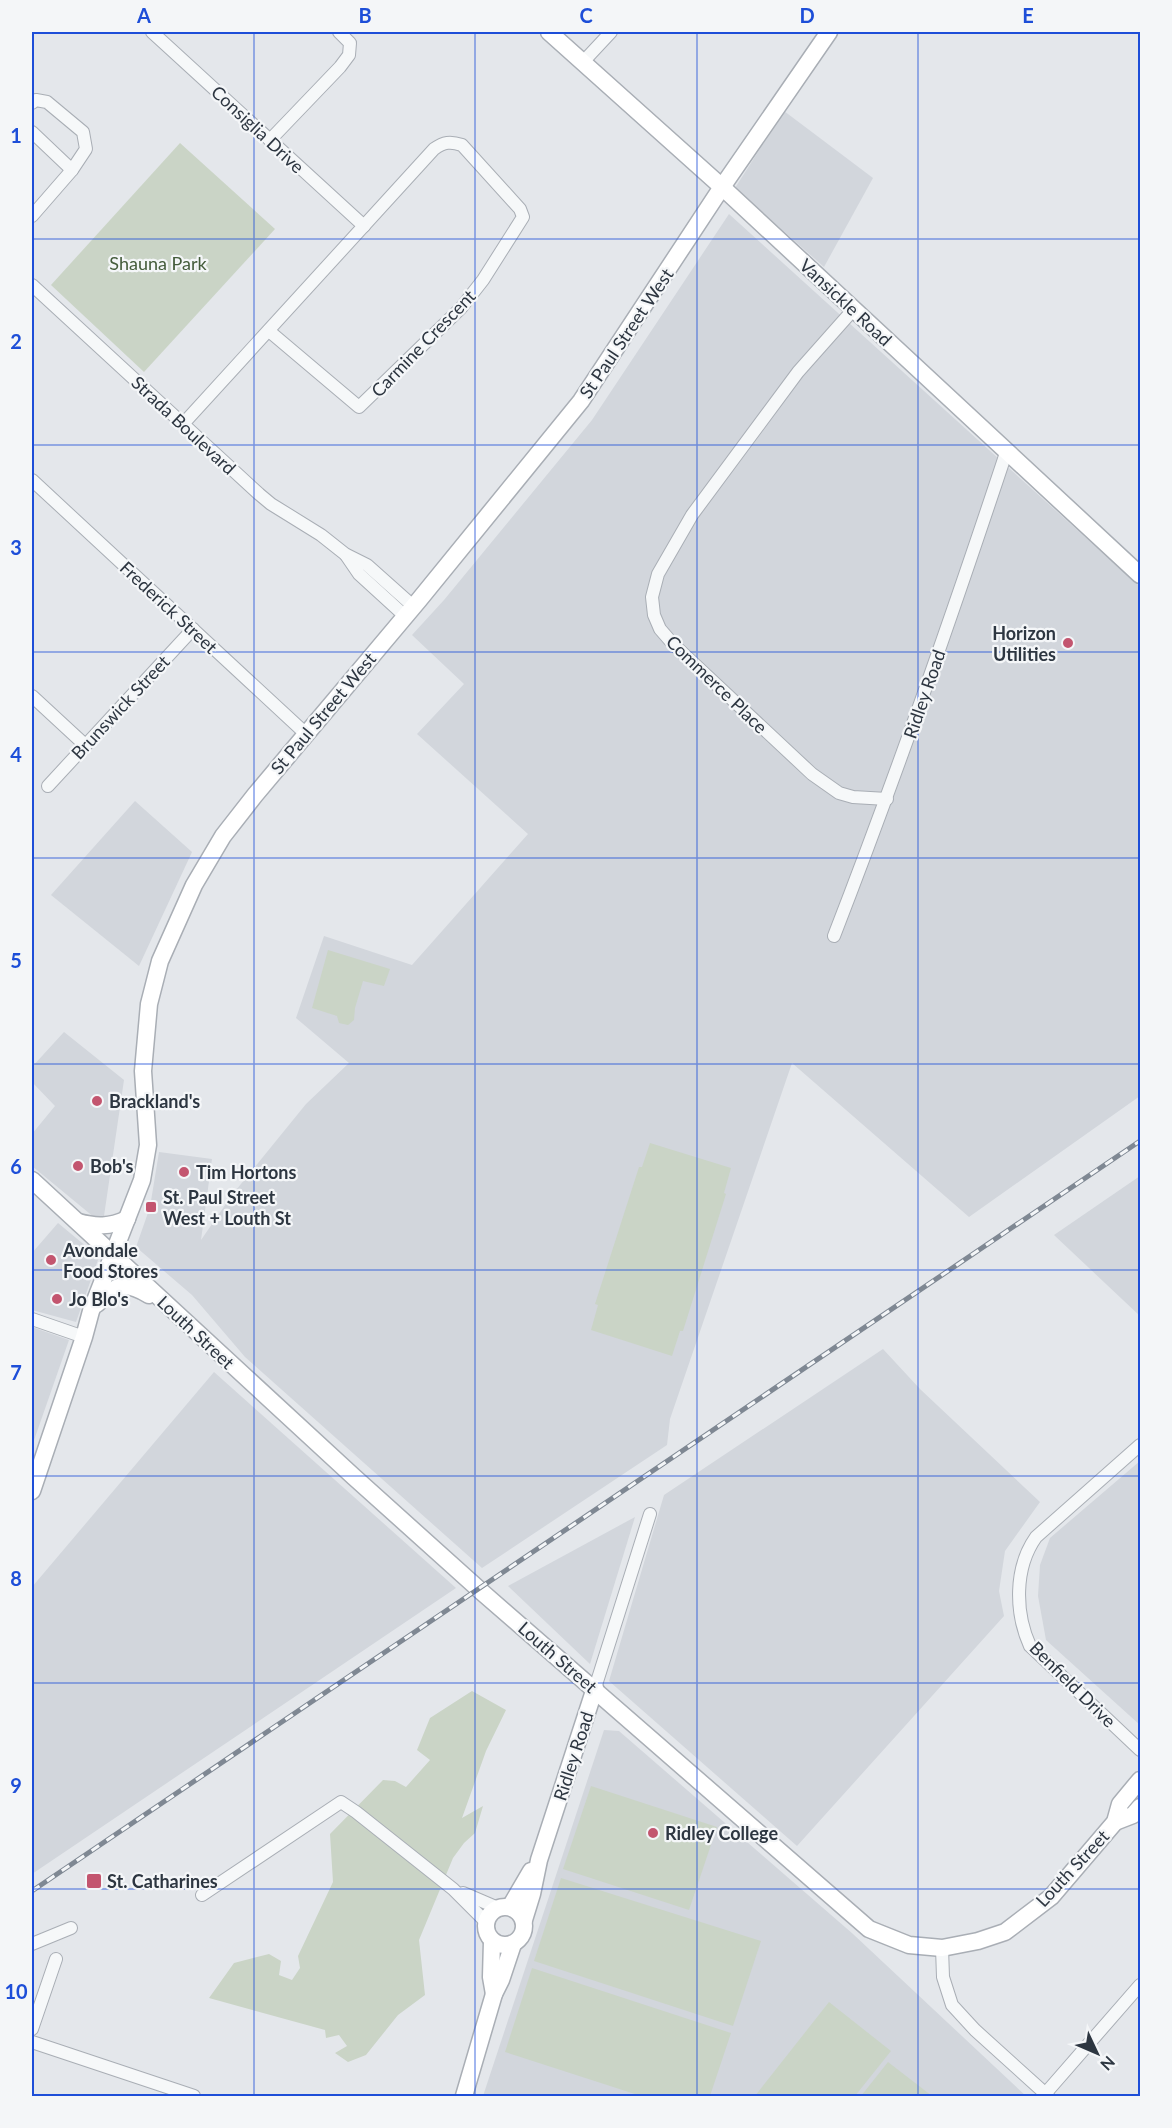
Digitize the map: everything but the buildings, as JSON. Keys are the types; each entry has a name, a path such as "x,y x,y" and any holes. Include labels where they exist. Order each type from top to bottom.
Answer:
{"main road":[{"name":"Vansickle Road","path":"549,32 722,187 1140,575"},
{"name":"St Paul Street West","path":"32,1491 91,1311 142,1179 148,1145 143,1071 149,1004 160,961 194,885 223,836 305,733 552,439 581,401 722,187 829,32"},
{"name":"Louth Street","path":"32,1180 354,1477 869,1929 909,1945 942,1948 978,1941 1005,1932 1051,1897 1115,1822 1120,1804 1140,1780"},
{"path":"78,1221 94,1226 108,1226 127,1219"},
{"path":"91,1311 107,1293 126,1286 133,1286 170,1308"},
{"name":"Ridley Road","path":"524,1920 539,1860 595,1688"},
{"name":"Louth Street","path":"1115,1822 1133,1815 1140,1807"},
{"name":"Ridley Road","path":"504,1908 539,1860"},
{"path":"492,1941 504,1946 513,1944 521,1937 524,1931 524,1920 516,1910 504,1908 489,1916 486,1922 486,1929 492,1941 491,1977 494,1994"},
{"path":"464,2097 494,1994 513,1944"}],"street":[{"name":"Consiglia Drive","path":"152,32 364,226"},
{"path":"270,140 349,55 350,43 339,32"},
{"path":"583,62 611,32"},
{"path":"32,103 36,100 47,102 83,132 86,149 72,170 32,216"},
{"path":"32,132 72,170"},
{"name":"Carmine Crescent","path":"183,424 434,149 442,143 452,141 462,145 520,209 523,217 483,280 461,308 359,407 269,331"},
{"name":"Strada Boulevard","path":"34,291 271,504 309,527 345,554 367,565 409,611"},
{"name":"Commerce Place","path":"854,310 798,372 692,515 658,574 652,597 654,615 660,629 673,644 812,774 839,793 853,797 887,799"},
{"name":"Ridley Road","path":"834,936 887,799 1007,450"},
{"name":"Frederick Street","path":"32,480 305,733"},
{"name":"Brunswick Street","path":"48,786 193,629"},
{"path":"32,696 85,745"},
{"path":"32,1319 84,1337"},
{"name":"Benfield Drive","path":"1140,1445 1036,1538 1027,1551 1018,1593 1023,1631 1030,1646 1140,1750"},
{"name":"Ridley Road","path":"595,1688 650,1514"},
{"path":"202,1895 341,1802 453,1889 486,1922"},
{"path":"453,1889 504,1908"},
{"path":"32,1944 70,1928"},
{"path":"942,1948 943,1977 952,2005 975,2030 1046,2095 1140,1984"},
{"path":"32,2029 56,1959"},
{"path":"32,2042 190,2096"}],"shaded area":[{"path":"784,111 873,178 824,267 735,188"},
{"path":"729,214 1140,587 1140,1096 969,1217 792,1063 670,1419 667,1445 482,1568 245,1357 192,1295 136,1247 150,1207 159,1152 212,1159 201,1240 232,1195 306,1104 349,1063 296,1018 324,936 412,965 528,834 417,734 464,684 412,635 444,600 592,420"},
{"path":"135,801 192,852 139,966 51,895"},
{"path":"64,1032 124,1080 104,1216 95,1218 32,1166 32,1134 55,1106 32,1082 32,1067"},
{"path":"1140,1176 1140,1316 1054,1235"},
{"path":"58,1223 99,1257 76,1322 32,1310 32,1253"},
{"path":"32,1327 69,1340 32,1446"},
{"path":"883,1349 920,1389 1040,1502 1005,1551 999,1591 1004,1616 797,1846 609,1681 664,1495"},
{"path":"214,1372 456,1588 32,1874 32,1587"},
{"path":"1140,1461 1140,1725 1046,1640 1038,1596 1040,1565 1050,1538"},
{"path":"635,1517 590,1664 508,1586"},
{"name":"Ridley College","path":"604,1730 619,1731 853,1934 1026,2096 483,2096"}],"green space":[{"name":"Shauna Park","path":"180,143 275,229 144,372 51,285"},
{"path":"328,950 390,969 384,986 363,981 354,1020 348,1025 339,1023 337,1016 312,1008"},
{"path":"650,1143 731,1168 724,1193 726,1194 683,1331 680,1331 672,1356 591,1330 598,1305 595,1304 639,1167 642,1167"},
{"path":"472,1691 506,1710 486,1751 462,1818 483,1806 475,1833 453,1858 419,1940 425,1995 398,2015 366,2055 348,2062 335,2053 347,2046 339,2035 326,2038 325,2030 209,1998 234,1963 269,1954 281,1961 279,1975 292,1980 300,1968 298,1956 333,1882 330,1834 383,1780 395,1781 406,1787 430,1760 417,1750 430,1718"},
{"path":"591,1786 717,1827 689,1910 563,1869"},
{"path":"561,1878 761,1941 733,2026 534,1961"},
{"path":"532,1968 731,2033 710,2096 641,2096 505,2052"},
{"path":"829,2002 891,2051 855,2096 755,2096"},
{"path":"888,2062 932,2096 861,2096"}],"railway":[{"path":"32,1891 1140,1141"}],"place":[{"name":"Horizon Utilities","path":"1068,643"},
{"name":"Brackland's","path":"97,1101"},
{"name":"Bob's","path":"78,1166"},
{"name":"Tim Hortons","path":"184,1172"},
{"name":"St. Paul Street West + Louth St","path":"151,1207"},
{"name":"Avondale Food Stores","path":"51,1260"},
{"name":"Jo Blo's","path":"57,1299"},
{"name":"Ridley College","path":"653,1833"},
{"name":"St. Catharines","path":"94,1881"}]}
